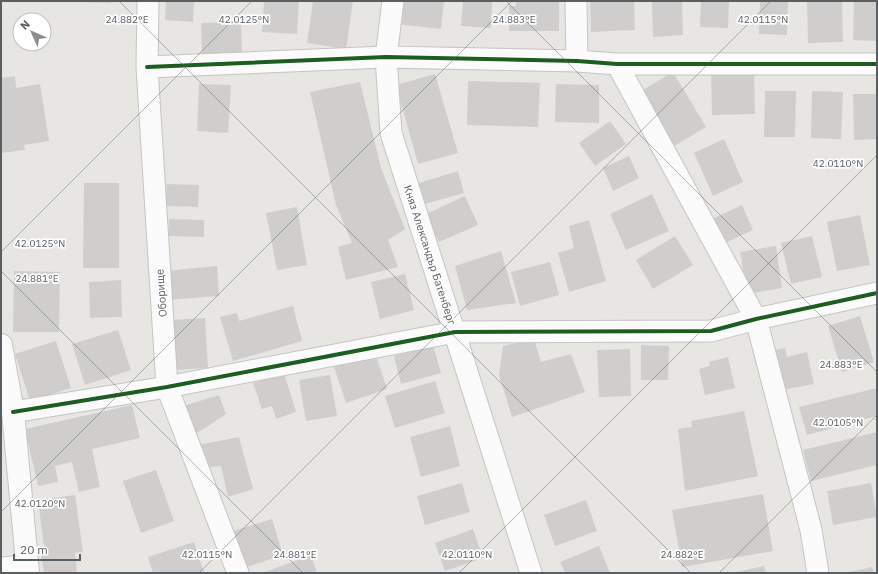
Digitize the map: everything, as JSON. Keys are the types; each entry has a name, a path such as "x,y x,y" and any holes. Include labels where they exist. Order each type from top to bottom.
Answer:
{"street":[{"name":"Оборище","path":"148,1 147,67 167,388 238,573"},
{"name":"Княз Александър Батенберг","path":"393,1 386,57 391,133 531,573"},
{"path":"576,1 577,61"},
{"path":"147,67 386,57 577,61 617,64 877,64"},
{"path":"617,64 756,319 811,530 818,573"},
{"path":"13,412 167,388 455,332 711,331 756,319 877,293"},
{"path":"1,345 13,412 28,569 1,568"}],"building":[{"path":"111,1 111,3 81,2"},
{"path":"166,1 194,1 193,22 165,20"},
{"path":"264,1 299,1 297,34 262,32"},
{"path":"313,1 353,1 346,49 307,43"},
{"path":"398,1 444,1 441,29 395,24"},
{"path":"463,1 492,1 491,28 461,26"},
{"path":"516,1 559,1 559,31 509,31 509,6 516,6"},
{"path":"590,1 634,1 635,30 591,32"},
{"path":"652,1 682,1 683,35 653,37"},
{"path":"701,1 729,1 728,28 700,27"},
{"path":"760,1 788,1 787,35 759,34"},
{"path":"807,1 842,1 843,42 808,43"},
{"path":"854,1 877,1 877,41 853,40"},
{"path":"241,22 242,54 202,55 201,23"},
{"path":"754,70 755,114 712,115 711,72"},
{"path":"673,72 706,127 671,148 638,93"},
{"path":"435,74 458,153 418,164 396,85"},
{"path":"15,76 16,88 40,84 49,141 24,145 25,150 1,153 1,78"},
{"path":"468,81 540,83 538,127 467,125"},
{"path":"360,82 381,168 405,229 388,240 398,267 346,280 338,247 352,243 336,205 310,92"},
{"path":"199,84 231,85 228,133 197,131"},
{"path":"556,84 599,85 599,123 555,122"},
{"path":"765,91 796,91 795,137 764,137"},
{"path":"812,91 843,92 841,139 811,138"},
{"path":"853,94 877,94 877,139 854,140"},
{"path":"610,121 626,144 595,166 579,143"},
{"path":"724,139 743,182 713,196 694,153"},
{"path":"629,156 639,178 613,191 603,168"},
{"path":"458,171 464,193 425,204 419,183"},
{"path":"84,183 119,183 119,268 83,268"},
{"path":"167,184 199,185 198,207 165,206"},
{"path":"652,194 669,231 626,250 610,214"},
{"path":"465,196 478,225 439,242 426,214"},
{"path":"742,205 753,230 723,244 712,219"},
{"path":"297,207 307,265 277,270 266,213"},
{"path":"860,215 870,265 837,271 827,222"},
{"path":"169,219 204,220 204,237 169,236"},
{"path":"589,220 606,281 569,292 558,253 574,248 569,226"},
{"path":"675,236 693,265 653,289 636,260"},
{"path":"812,236 822,277 791,284 781,243"},
{"path":"776,246 782,288 747,294 740,252"},
{"path":"501,251 516,303 467,310 455,266"},
{"path":"550,262 559,295 520,306 511,272"},
{"path":"217,266 219,296 167,300 165,271"},
{"path":"14,271 60,272 59,332 13,332"},
{"path":"405,274 414,310 380,319 371,282"},
{"path":"121,280 122,317 90,318 89,282"},
{"path":"293,306 302,341 233,361 220,317 237,313 239,321"},
{"path":"860,316 874,362 842,372 828,326"},
{"path":"205,318 208,368 174,370 171,320"},
{"path":"118,330 131,370 85,385 72,344"},
{"path":"534,339 541,362 571,354 585,392 512,417 499,375 503,346"},
{"path":"56,341 71,388 30,401 15,354"},
{"path":"433,345 441,373 401,384 394,356"},
{"path":"641,345 669,346 668,380 641,380"},
{"path":"785,348 787,357 807,352 814,384 777,391 769,351"},
{"path":"630,349 631,396 599,397 597,350"},
{"path":"375,353 387,389 346,403 334,367"},
{"path":"728,357 735,388 705,395 699,369 710,366 709,362"},
{"path":"284,373 296,412 276,419 272,406 262,409 253,383"},
{"path":"330,375 337,416 306,421 299,380"},
{"path":"435,381 445,413 395,428 385,396"},
{"path":"877,388 877,416 807,435 799,407"},
{"path":"219,395 226,414 202,430 188,437 177,408"},
{"path":"132,405 140,438 92,449 100,487 79,492 72,462 55,466 58,482 38,486 25,429"},
{"path":"744,411 758,476 685,491 678,429 692,427 691,421"},
{"path":"450,426 460,466 421,477 410,437"},
{"path":"877,432 877,465 811,481 803,450"},
{"path":"239,437 253,489 228,497 221,466 204,468 198,445"},
{"path":"156,470 174,521 141,533 123,481"},
{"path":"462,483 470,512 425,525 417,496"},
{"path":"871,483 877,517 833,525 827,491"},
{"path":"763,494 773,551 682,567 672,510"},
{"path":"75,495 83,552 75,553 77,573 44,573 41,554 45,554 38,500"},
{"path":"586,500 597,531 555,546 544,515"},
{"path":"272,519 283,555 244,568 233,531"},
{"path":"473,529 483,558 445,571 435,543"},
{"path":"194,542 204,573 153,573 148,557"},
{"path":"599,546 610,573 565,573 560,562"},
{"path":"311,555 317,573 262,573"},
{"path":"764,566 766,573 737,573 737,572"},
{"path":"872,567 874,573 850,573 850,572"}],"cycle path":[{"path":"147,67 386,57 577,61 617,64 877,64"},
{"path":"13,412 167,387 455,332 711,331 756,319 877,293"}]}
